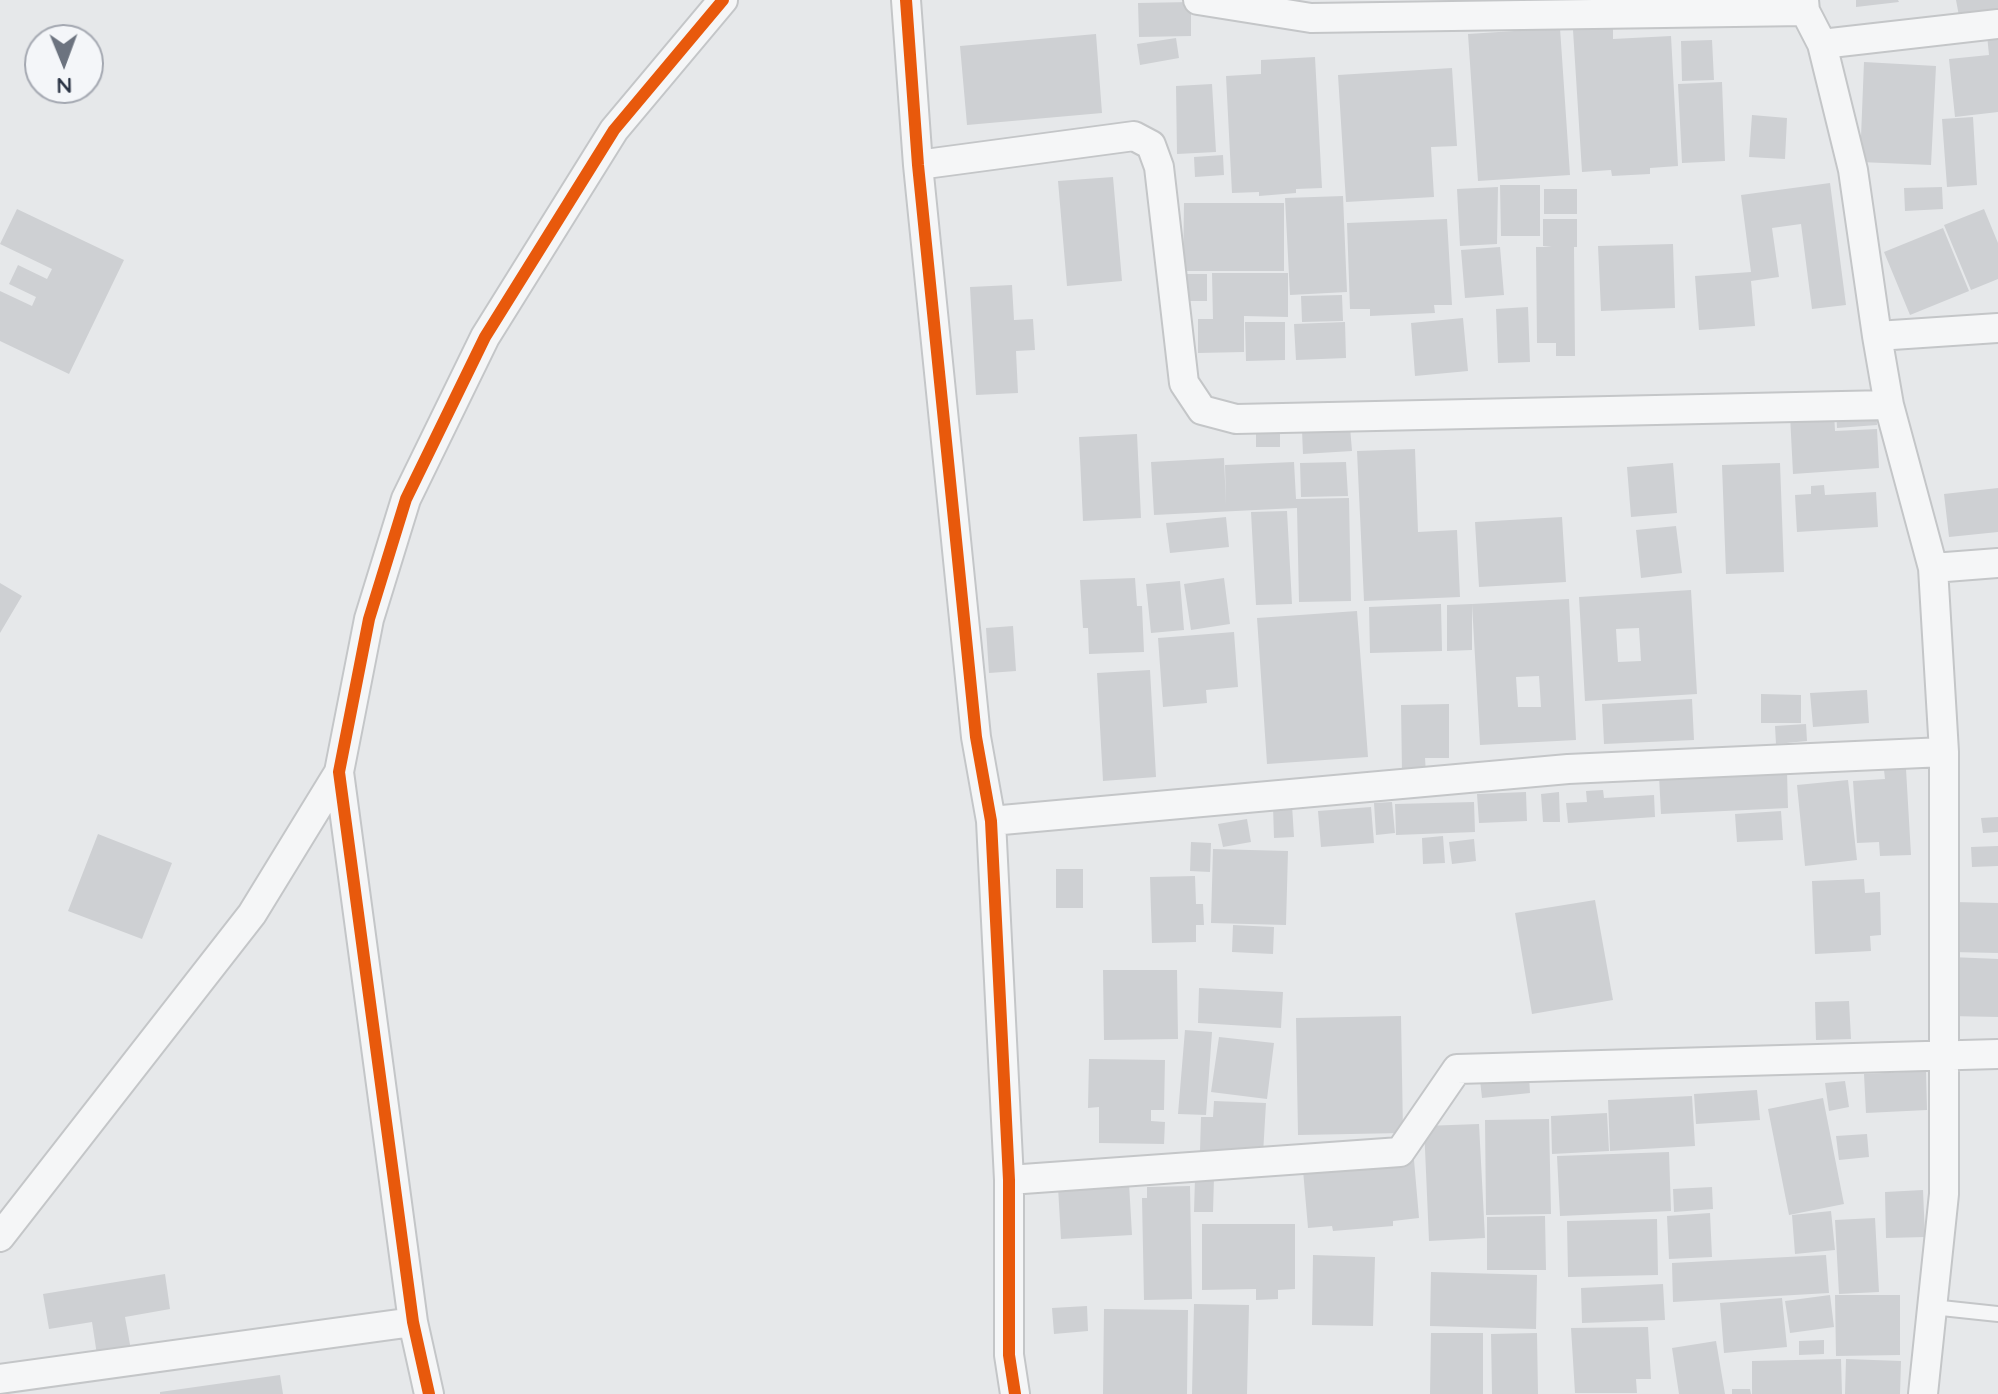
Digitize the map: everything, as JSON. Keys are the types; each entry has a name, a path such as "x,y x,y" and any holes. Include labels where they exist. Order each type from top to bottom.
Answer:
{"street":[{"path":"429,1394 413,1322 339,772 369,619 406,499 485,337 614,130 723,0"},
{"path":"906,0 918,165 976,737 991,821 1009,1180 1009,1355 1015,1394"},
{"path":"1198,0 1311,18 1805,5 1822,44 1853,170 1889,405 1933,568 1944,752 1944,1194 1923,1394"},
{"path":"1822,44 1998,24"},
{"path":"918,165 1134,136 1151,145 1159,167 1184,383 1202,410 1236,419 1889,405"},
{"path":"1877,336 1998,328"},
{"path":"1933,568 1998,563"},
{"path":"991,821 1568,769 1944,752"},
{"path":"0,1237 252,914 339,772"},
{"path":"1009,1180 1400,1152 1457,1069 1998,1054"},
{"path":"0,1379 413,1322"}],"lane":[{"path":"1932,1307 1998,1314"}],"building":[{"path":"1856,0 1898,0 1899,2 1856,7"},
{"path":"1956,0 1998,0 1998,9 1959,16"},
{"path":"1191,2 1191,36 1139,37 1138,3"},
{"path":"1613,27 1613,39 1671,36 1678,166 1650,168 1650,174 1612,176 1611,170 1582,172 1573,30"},
{"path":"1560,28 1570,175 1478,181 1468,34"},
{"path":"1096,34 1102,113 967,125 960,46"},
{"path":"1998,34 1998,112 1955,117 1949,59 1989,55 1987,35"},
{"path":"1176,38 1179,58 1140,65 1137,44"},
{"path":"1712,40 1714,80 1682,81 1681,41"},
{"path":"1315,57 1322,188 1259,196 1259,192 1232,193 1226,76 1261,74 1261,60"},
{"path":"1864,62 1936,66 1931,165 1860,162"},
{"path":"1452,68 1457,146 1431,147 1434,197 1346,202 1338,75"},
{"path":"1722,82 1725,161 1682,163 1678,84"},
{"path":"1212,84 1216,152 1177,154 1176,86"},
{"path":"1752,115 1787,118 1785,159 1749,157"},
{"path":"1973,117 1977,185 1947,187 1942,119"},
{"path":"1223,155 1224,175 1195,177 1194,157"},
{"path":"1113,177 1122,281 1067,286 1058,181"},
{"path":"1830,183 1846,305 1812,309 1801,224 1772,228 1779,277 1751,281 1755,326 1699,330 1695,276 1751,272 1741,195"},
{"path":"1500,185 1540,185 1540,236 1501,236"},
{"path":"1498,187 1497,244 1460,246 1457,189"},
{"path":"1942,187 1943,209 1905,211 1904,188"},
{"path":"1544,189 1577,189 1577,214 1544,214"},
{"path":"1343,196 1347,292 1290,295 1285,198"},
{"path":"1184,203 1284,203 1284,271 1183,271"},
{"path":"17,209 124,260 69,374 0,341 0,291 32,306 36,297 9,284 18,265 47,279 52,269 0,244"},
{"path":"1984,209 1998,243 1998,279 1971,290 1944,225"},
{"path":"1447,219 1452,305 1434,305 1435,313 1370,316 1370,309 1350,309 1347,223"},
{"path":"1543,219 1577,219 1577,247 1574,247 1575,356 1556,356 1556,343 1537,343 1536,247 1552,247 1543,246"},
{"path":"1943,228 1969,291 1910,315 1884,252"},
{"path":"1673,244 1675,308 1601,311 1598,246"},
{"path":"1500,247 1504,295 1465,298 1461,250"},
{"path":"1212,273 1288,273 1288,317 1244,316 1244,352 1198,353 1198,319 1213,319"},
{"path":"1187,274 1207,274 1207,301 1187,301"},
{"path":"1012,285 1014,320 1033,319 1035,350 1016,351 1018,393 976,395 970,287"},
{"path":"1342,295 1343,321 1302,322 1301,296"},
{"path":"1528,307 1530,362 1498,363 1496,309"},
{"path":"1463,318 1468,371 1415,376 1411,323"},
{"path":"1245,322 1285,322 1285,360 1246,361"},
{"path":"1345,322 1346,358 1296,360 1294,324"},
{"path":"1876,407 1877,425 1837,428 1836,410"},
{"path":"1834,412 1835,431 1877,429 1879,468 1793,474 1790,415"},
{"path":"1280,422 1280,447 1256,447 1256,423"},
{"path":"1350,427 1352,451 1303,454 1302,430"},
{"path":"1137,434 1141,518 1083,521 1079,437"},
{"path":"1415,449 1418,532 1457,530 1460,597 1364,601 1357,451"},
{"path":"1224,458 1226,505 1225,465 1294,462 1296,499 1349,498 1351,601 1299,602 1297,508 1154,515 1151,462"},
{"path":"1346,462 1348,496 1301,497 1300,463"},
{"path":"1673,463 1677,513 1631,517 1627,467"},
{"path":"1780,463 1784,572 1726,574 1722,465"},
{"path":"1824,485 1825,495 1876,492 1878,527 1797,532 1795,495 1811,494 1811,486"},
{"path":"1998,488 1998,532 1949,537 1944,494"},
{"path":"1287,511 1292,604 1256,605 1251,512"},
{"path":"1226,517 1229,547 1170,553 1166,523"},
{"path":"1562,517 1566,582 1479,587 1475,522"},
{"path":"1676,526 1682,573 1641,578 1636,530"},
{"path":"1135,578 1137,606 1142,606 1144,652 1089,654 1088,628 1083,628 1080,580"},
{"path":"1224,578 1230,624 1191,630 1184,584"},
{"path":"1180,581 1184,630 1151,633 1146,584"},
{"path":"0,583 22,596 0,633"},
{"path":"1691,590 1697,694 1585,701 1579,597","holes":["1639,628 1641,661 1618,662 1616,629"]},
{"path":"1569,599 1576,740 1480,745 1472,604","holes":["1539,676 1541,707 1518,707 1516,677"]},
{"path":"1441,604 1442,651 1370,653 1369,607"},
{"path":"1472,604 1472,650 1447,651 1447,605"},
{"path":"1357,611 1368,757 1267,764 1257,618"},
{"path":"1013,626 1016,671 989,673 986,628"},
{"path":"1234,632 1238,687 1206,690 1207,703 1163,707 1158,638"},
{"path":"1150,670 1156,777 1103,781 1097,673"},
{"path":"1867,690 1869,723 1813,727 1810,693"},
{"path":"1761,694 1801,695 1801,723 1761,723"},
{"path":"1692,699 1694,740 1604,744 1602,704"},
{"path":"1449,704 1449,758 1425,758 1426,773 1402,773 1401,705"},
{"path":"1806,724 1807,741 1776,744 1775,726"},
{"path":"1906,769 1911,855 1880,856 1879,842 1857,843 1853,781 1885,779 1884,770"},
{"path":"1787,771 1788,808 1661,814 1659,776"},
{"path":"1848,780 1857,860 1805,866 1797,785"},
{"path":"1603,790 1604,798 1654,795 1655,817 1568,823 1566,803 1587,802 1586,791"},
{"path":"1526,792 1527,821 1479,823 1477,794"},
{"path":"1559,792 1560,822 1543,822 1541,794"},
{"path":"1392,802 1395,833 1376,835 1374,803"},
{"path":"1474,802 1475,832 1396,835 1395,804"},
{"path":"1292,805 1294,837 1274,838 1273,806"},
{"path":"1371,807 1374,843 1321,847 1318,811"},
{"path":"1781,811 1783,840 1737,842 1735,814"},
{"path":"1998,817 1998,832 1983,833 1981,818"},
{"path":"1247,819 1251,842 1223,847 1218,824"},
{"path":"98,834 172,863 142,939 68,911"},
{"path":"1443,836 1445,863 1423,864 1422,838"},
{"path":"1474,839 1476,861 1452,864 1449,842"},
{"path":"1191,842 1211,843 1210,872 1190,871"},
{"path":"1998,846 1998,866 1972,867 1971,847"},
{"path":"1213,849 1288,851 1286,925 1211,923"},
{"path":"1056,869 1083,869 1083,908 1056,908"},
{"path":"1195,876 1196,904 1203,904 1204,925 1196,925 1196,942 1152,943 1150,877"},
{"path":"1864,879 1865,893 1880,892 1881,935 1870,936 1871,951 1815,954 1812,881"},
{"path":"1595,900 1613,1000 1532,1014 1515,913"},
{"path":"1954,902 1998,903 1998,953 1952,952"},
{"path":"1233,925 1274,927 1273,954 1232,952"},
{"path":"1951,957 1998,959 1998,1017 1949,1016"},
{"path":"1103,970 1177,970 1178,1039 1104,1040"},
{"path":"1199,988 1283,992 1281,1028 1198,1023"},
{"path":"1849,1001 1851,1039 1816,1040 1815,1002"},
{"path":"1401,1016 1403,1133 1298,1135 1296,1018"},
{"path":"1185,1030 1212,1032 1206,1115 1178,1114"},
{"path":"1219,1037 1274,1043 1267,1099 1211,1092"},
{"path":"1089,1059 1165,1060 1164,1110 1151,1110 1151,1121 1165,1122 1164,1144 1099,1143 1099,1107 1088,1108"},
{"path":"1926,1071 1927,1110 1866,1113 1864,1074"},
{"path":"1529,1076 1530,1093 1482,1098 1480,1080"},
{"path":"1845,1081 1849,1107 1829,1111 1825,1083"},
{"path":"1757,1090 1760,1120 1696,1124 1694,1094"},
{"path":"1692,1096 1695,1146 1610,1151 1608,1100"},
{"path":"1823,1098 1844,1204 1789,1215 1768,1109"},
{"path":"1214,1101 1266,1103 1263,1154 1200,1151 1201,1117 1213,1117"},
{"path":"1607,1113 1609,1151 1552,1154 1551,1116"},
{"path":"1549,1119 1551,1214 1486,1215 1485,1120"},
{"path":"1479,1124 1485,1238 1429,1241 1424,1126"},
{"path":"1867,1134 1869,1157 1839,1160 1836,1136"},
{"path":"1669,1152 1671,1211 1560,1216 1557,1156"},
{"path":"1414,1160 1419,1218 1393,1221 1393,1226 1333,1231 1332,1226 1308,1228 1303,1170"},
{"path":"1195,1178 1214,1178 1213,1212 1194,1212"},
{"path":"1129,1183 1132,1235 1061,1239 1058,1187"},
{"path":"1190,1186 1192,1299 1144,1300 1142,1198 1147,1198 1147,1187"},
{"path":"1712,1187 1713,1209 1674,1212 1673,1189"},
{"path":"1923,1190 1925,1237 1886,1238 1885,1192"},
{"path":"1831,1211 1835,1250 1795,1254 1792,1215"},
{"path":"1710,1213 1712,1257 1669,1259 1667,1216"},
{"path":"1545,1216 1546,1270 1487,1270 1487,1217"},
{"path":"1875,1218 1879,1292 1839,1294 1835,1220"},
{"path":"1657,1219 1658,1275 1568,1277 1567,1221"},
{"path":"1202,1224 1295,1224 1295,1289 1278,1290 1278,1299 1256,1300 1256,1289 1202,1290"},
{"path":"1313,1255 1375,1257 1373,1326 1312,1325"},
{"path":"1826,1255 1829,1293 1673,1302 1672,1263"},
{"path":"1431,1272 1537,1275 1536,1329 1430,1326"},
{"path":"165,1274 170,1309 125,1317 131,1350 97,1355 92,1322 49,1329 43,1294"},
{"path":"1663,1284 1665,1320 1582,1323 1581,1288"},
{"path":"1830,1295 1834,1327 1790,1333 1785,1301"},
{"path":"1835,1295 1900,1295 1900,1355 1836,1356"},
{"path":"1782,1298 1787,1347 1724,1353 1720,1303"},
{"path":"1194,1304 1249,1305 1247,1394 1192,1394"},
{"path":"1087,1306 1088,1331 1054,1334 1052,1308"},
{"path":"1104,1309 1188,1310 1187,1394 1103,1394"},
{"path":"1648,1327 1651,1379 1636,1379 1637,1393 1575,1393 1571,1328"},
{"path":"1431,1333 1483,1333 1483,1394 1430,1394"},
{"path":"1537,1333 1538,1394 1492,1394 1491,1334"},
{"path":"1824,1340 1824,1354 1799,1355 1799,1341"},
{"path":"1716,1341 1725,1394 1679,1394 1672,1348"},
{"path":"1841,1359 1842,1394 1752,1394 1752,1361"},
{"path":"1846,1359 1901,1361 1900,1394 1845,1394"},
{"path":"280,1375 283,1394 160,1394 160,1392"},
{"path":"1732,1389 1750,1389 1751,1394 1732,1394"}],"cycle path":[{"path":"429,1394 413,1322 339,772 369,619 406,499 485,337 614,130 723,0"},
{"path":"906,0 918,165 976,737 991,821 1009,1180 1009,1355 1015,1394"}]}
